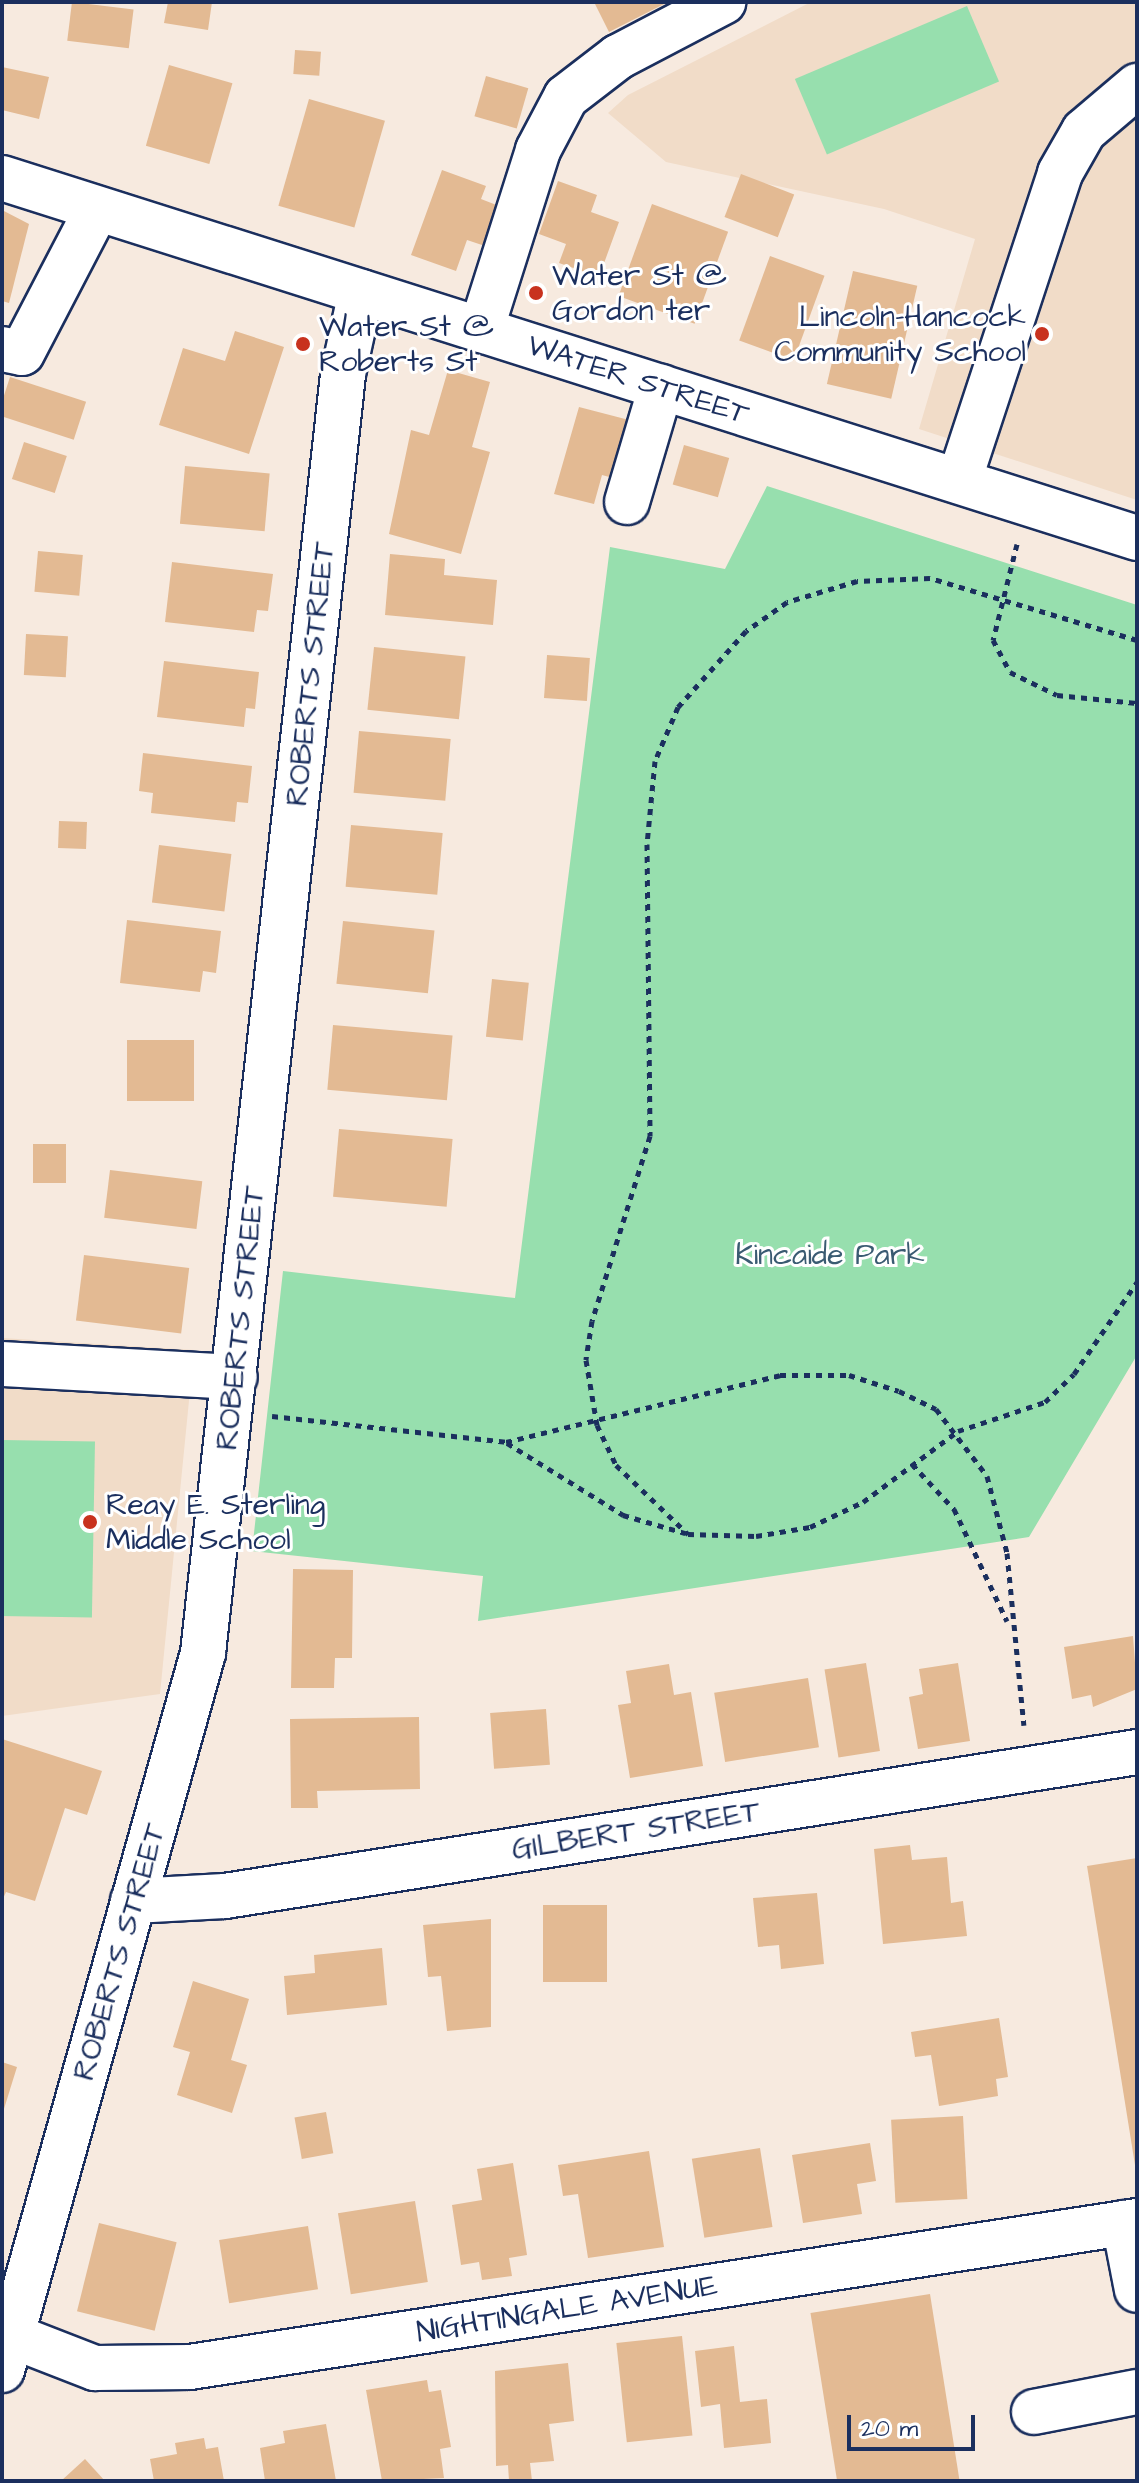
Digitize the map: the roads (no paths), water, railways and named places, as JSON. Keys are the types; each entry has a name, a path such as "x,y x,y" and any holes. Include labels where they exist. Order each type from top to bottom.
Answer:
{"street":[{"path":"481,330 538,150 566,97 618,57 723,2"},
{"path":"959,481 1060,173 1084,131 1137,86"},
{"name":"WATER STREET","path":"2,178 1137,538"},
{"path":"2,349 22,353 97,209"},
{"name":"ROBERTS STREET","path":"5,2346 203,1653 343,374 361,292"},
{"path":"627,502 661,387"},
{"path":"2,1364 233,1394"},
{"name":"GILBERT STREET","path":"133,1901 225,1896 1137,1752"},
{"path":"1131,2222 1137,2290"},
{"name":"NIGHTINGALE AVENUE","path":"5,2346 95,2368 190,2367 1131,2222"},
{"path":"1034,2412 1137,2392"}],"place":[{"name":"Water St @ Gordon ter","path":"536,293"},
{"name":"Lincoln-Hancock Community School","path":"1042,334"},
{"name":"Water St @ Roberts St","path":"303,344"},
{"name":"Reay E. Sterling Middle School","path":"90,1522"}],"park label":[{"name":"Kincaide Park","path":"830,1255"}]}
